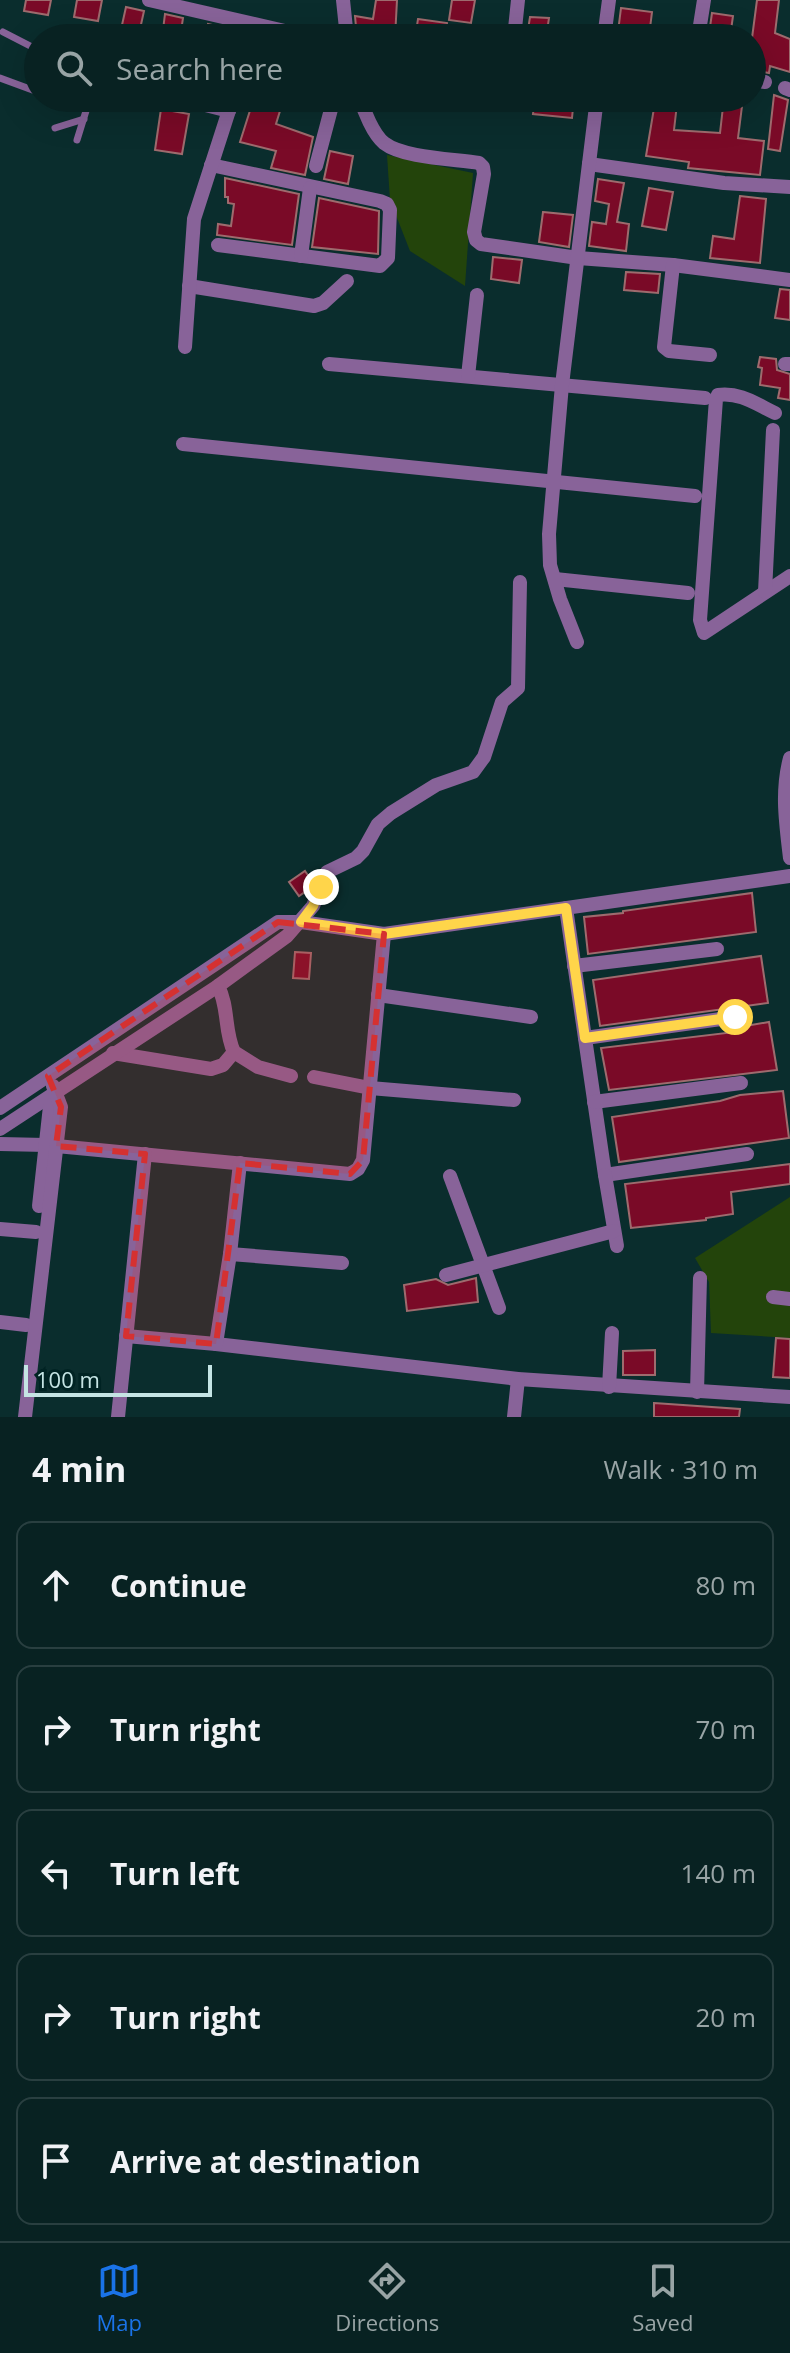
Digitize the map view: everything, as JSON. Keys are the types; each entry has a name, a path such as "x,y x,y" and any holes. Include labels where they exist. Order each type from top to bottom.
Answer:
{"street":[{"path":"149,0 233,24"},
{"path":"343,0 346,24"},
{"path":"515,24 518,0"},
{"path":"606,24 609,0"},
{"path":"700,24 704,0"},
{"path":"185,347 194,219 228,112"},
{"path":"316,166 330,112"},
{"path":"364,112 383,143 405,152 479,163 483,167 474,232 476,240 493,246 578,258 673,265 790,280"},
{"path":"577,642 550,565 549,534 562,385 595,112"},
{"path":"589,164 724,183 790,187"},
{"path":"211,165 387,204 390,210 388,258 380,266 218,245"},
{"path":"301,256 310,188"},
{"path":"673,265 664,347 669,351 710,355"},
{"path":"189,286 314,306 323,303 347,281"},
{"path":"468,376 477,295"},
{"path":"329,364 705,398"},
{"path":"775,413 742,396 724,394 716,399 700,620 704,633 790,576"},
{"path":"765,592 773,430"},
{"path":"183,444 695,496"},
{"path":"555,579 688,593"},
{"path":"0,1129 56,1097 113,1053 218,986 287,936 313,906 327,872 356,858 378,824 436,785 464,776 478,767 502,702 518,688 520,582"},
{"path":"790,758 784,779 783,803 790,858"},
{"path":"0,1108 278,922 301,922 384,934 790,876"},
{"path":"446,1275 616,1239 566,908"},
{"path":"0,1144 145,1154 350,1174 358,1169 363,1160 384,934"},
{"path":"574,966 717,949"},
{"path":"218,986 226,1001 234,1052 258,1067 291,1076"},
{"path":"378,995 531,1017"},
{"path":"585,1038 735,1017"},
{"path":"113,1053 211,1069 223,1065 234,1052"},
{"path":"48,1076 56,1097"},
{"path":"314,1077 370,1088 514,1100"},
{"path":"594,1102 741,1083"},
{"path":"24,1417 51,1146 50,1106 56,1097"},
{"path":"15,1417 36,1232 51,1146"},
{"path":"118,1417 145,1154"},
{"path":"605,1175 747,1154"},
{"path":"216,1344 240,1163"},
{"path":"450,1176 499,1308"},
{"path":"0,1229 36,1232"},
{"path":"230,1254 342,1263"},
{"path":"697,1392 700,1278"},
{"path":"773,1297 790,1299"},
{"path":"0,1322 26,1325"},
{"path":"609,1387 612,1333"},
{"path":"126,1336 518,1379 790,1397"},
{"path":"514,1417 518,1379"}],"lane":[{"path":"3,32 24,43"},
{"path":"0,78 24,87"},
{"path":"77,140 86,112"},
{"path":"55,128 84,119"}],"highlighted area":[{"path":"278,922 384,934 363,1160 350,1174 240,1163 216,1344 126,1336 145,1154 56,1146 61,1107 48,1076"}],"green space":[{"path":"387,155 473,173 465,286 410,251 390,200"},
{"path":"790,1197 790,1338 711,1333 709,1282 695,1258"}],"building":[{"path":"26,0 51,0 48,15 24,11"},
{"path":"77,0 102,0 98,21 74,17"},
{"path":"376,0 397,0 396,24 356,24 355,16 373,19"},
{"path":"452,0 475,0 471,23 449,20"},
{"path":"757,0 779,0 775,33 790,39 790,72 770,66 769,73 766,72 766,24 754,24"},
{"path":"126,7 144,11 141,24 122,24"},
{"path":"621,8 652,12 650,24 619,24"},
{"path":"712,13 733,16 732,24 710,24"},
{"path":"165,14 183,18 182,24 164,24"},
{"path":"530,17 549,18 548,24 529,24"},
{"path":"418,19 447,23 447,24 417,24"},
{"path":"774,95 788,100 780,151 768,149"},
{"path":"161,112 189,114 182,154 155,150"},
{"path":"250,112 280,112 276,124 313,137 305,175 271,168 276,151 240,142"},
{"path":"533,112 573,112 572,118"},
{"path":"653,112 676,112 674,130 720,133 722,112 741,112 738,138 764,141 760,175 688,168 689,162 646,156"},
{"path":"330,151 353,156 348,184 324,179"},
{"path":"225,178 299,194 292,245 217,235 218,224 231,226 234,204 228,203 228,197 225,197"},
{"path":"598,179 624,183 617,222 629,224 626,251 589,246 592,222 606,224 609,204 595,201"},
{"path":"649,188 673,192 666,230 642,226"},
{"path":"740,196 766,199 760,263 710,258 713,236 734,239"},
{"path":"319,198 379,211 378,254 312,247"},
{"path":"543,212 573,215 569,247 539,242"},
{"path":"493,257 522,260 519,283 491,279"},
{"path":"626,272 660,274 658,293 624,290"},
{"path":"780,289 790,290 790,320 775,318"},
{"path":"760,357 776,359 777,370 790,374 790,400 778,398 780,388 760,385"},
{"path":"305,871 312,881 309,889 299,896 289,882"},
{"path":"752,893 756,932 588,954 584,917"},
{"path":"295,952 311,953 309,979 293,978"},
{"path":"761,956 768,1003 600,1026 593,980"},
{"path":"769,1022 777,1070 609,1090 601,1048 735,1032 734,1028"},
{"path":"783,1091 789,1138 619,1162 612,1117 720,1101 740,1095"},
{"path":"790,1164 790,1184 731,1192 733,1214 631,1228 625,1184"},
{"path":"476,1278 478,1302 407,1311 404,1285 436,1279 448,1285"},
{"path":"776,1338 790,1339 790,1378 773,1377"},
{"path":"655,1350 655,1375 623,1375 623,1351"},
{"path":"654,1403 740,1409 739,1417 654,1417"}],"route":[{"path":"321,887 313,906 301,922 384,934 566,908 585,1038 735,1017"}]}
